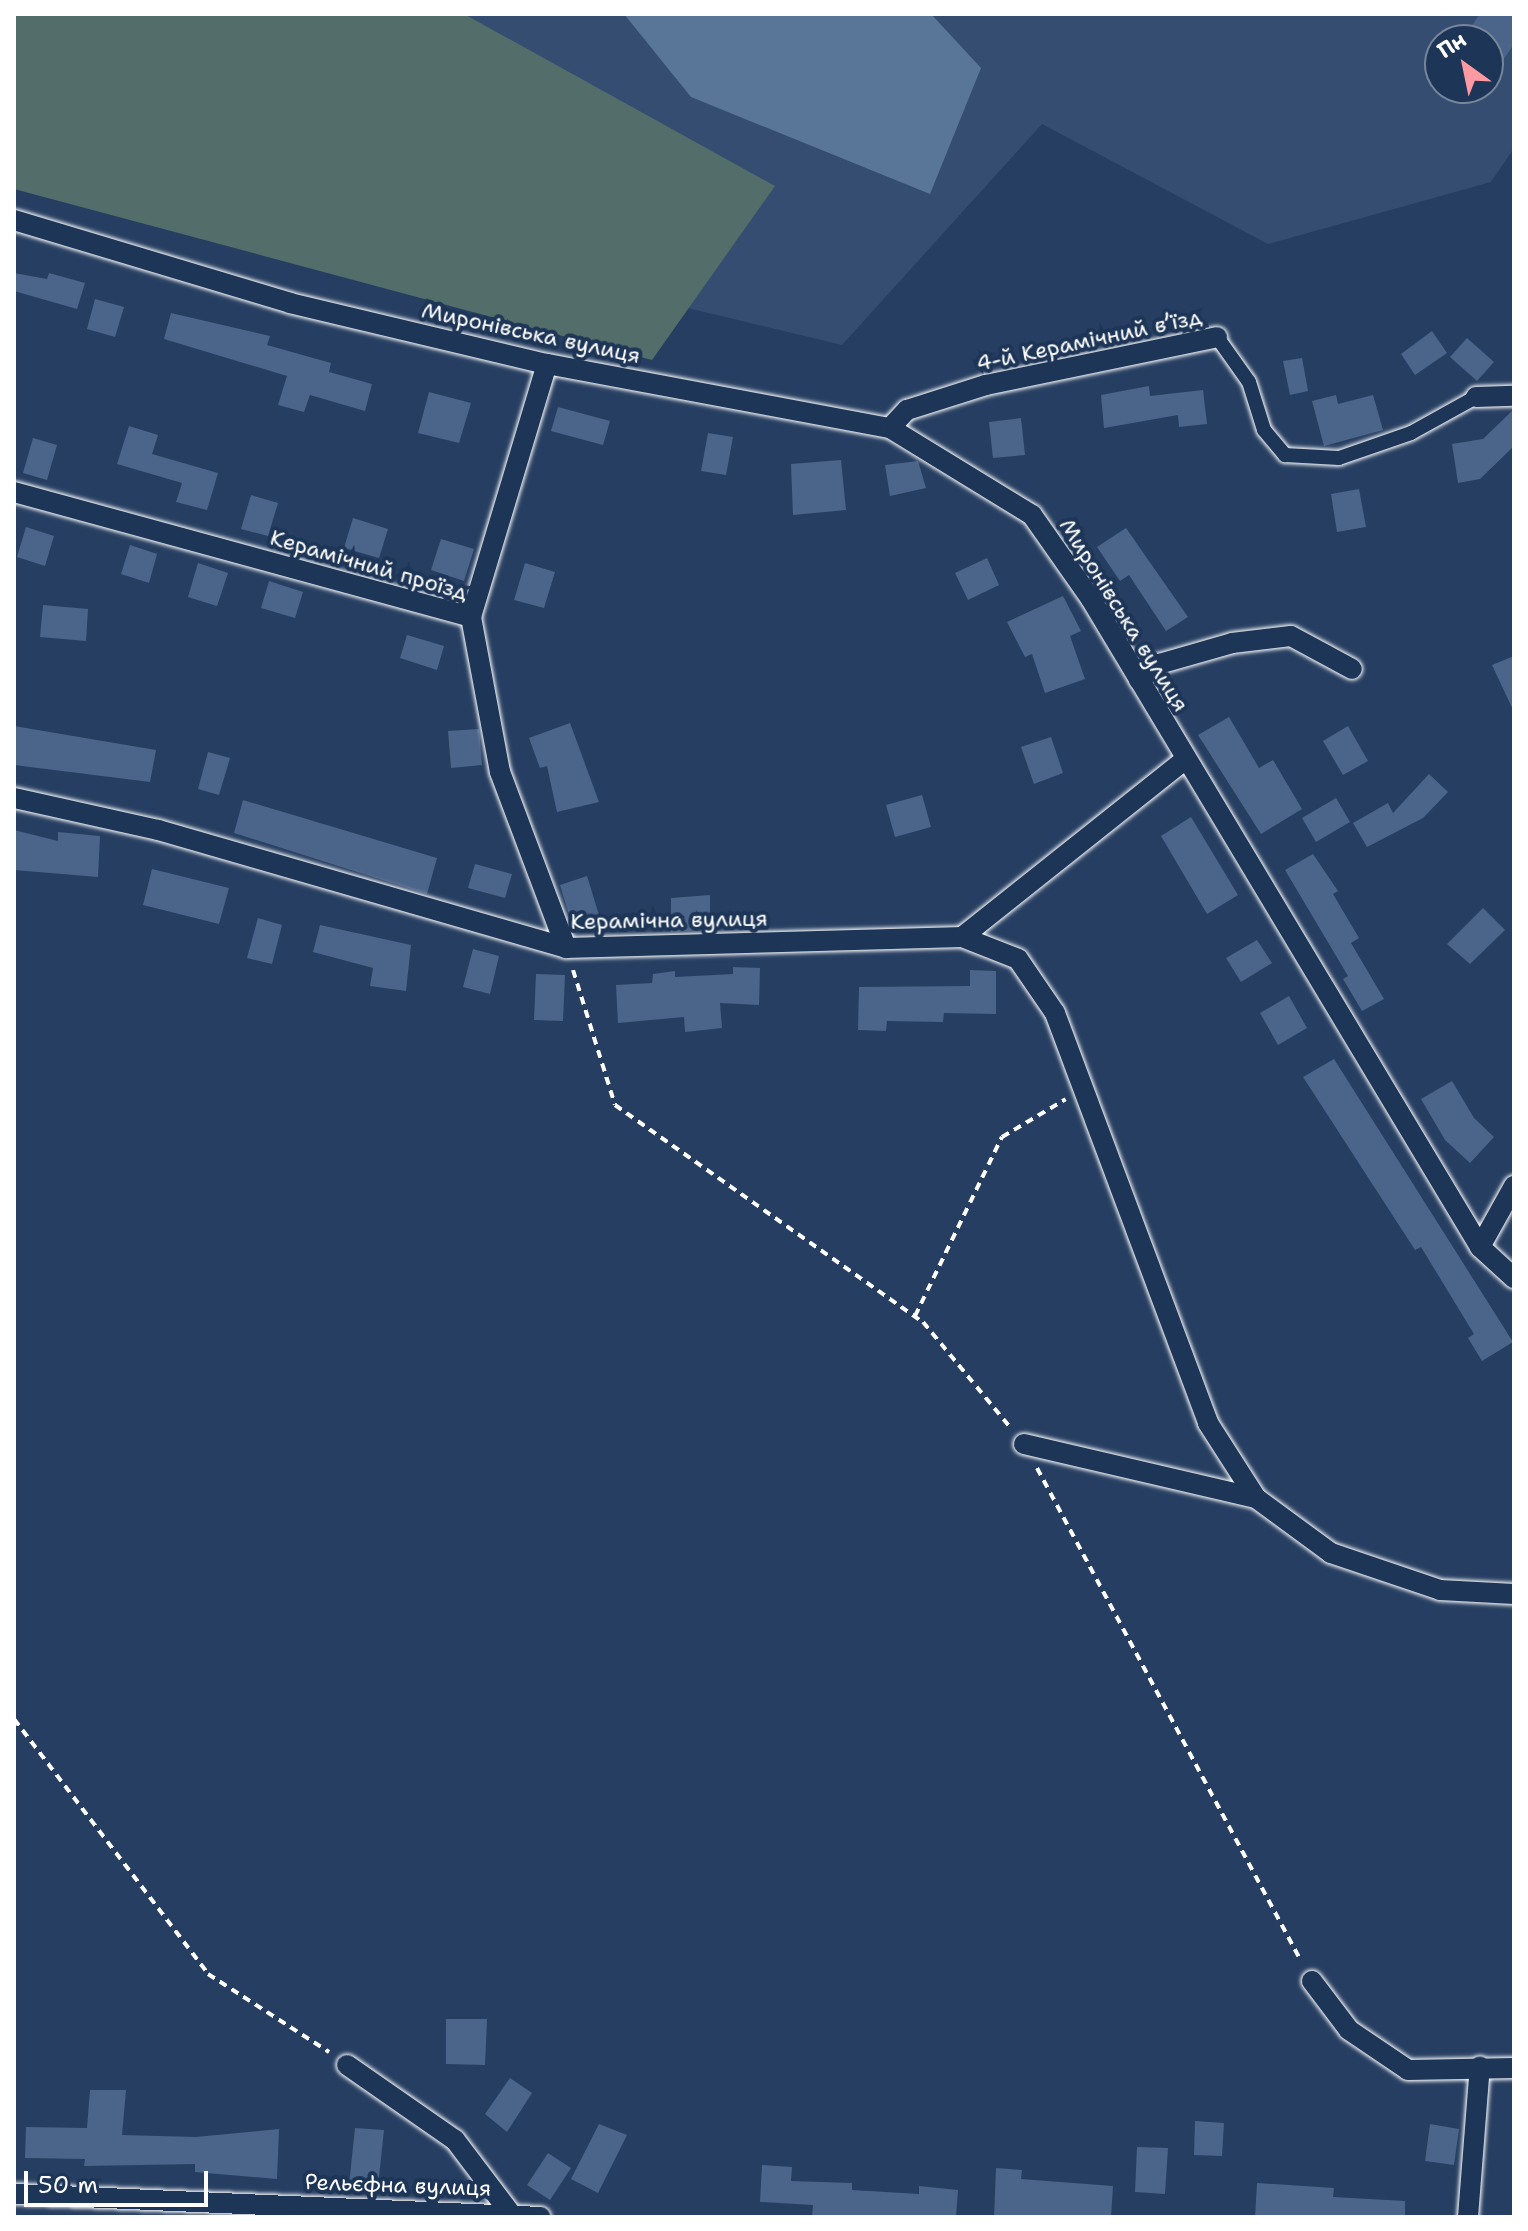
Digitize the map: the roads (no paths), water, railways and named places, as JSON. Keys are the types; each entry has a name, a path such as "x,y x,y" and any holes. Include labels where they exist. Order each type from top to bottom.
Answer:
{"street":[{"name":"Миронівська вулиця","path":"14,220 290,303 547,364 890,428 1032,515 1091,599 1480,1247 1514,1278"},
{"name":"4-й Керамічний в’їзд","path":"890,428 907,410 986,385 1217,337 1249,382 1264,430 1285,455 1339,458 1411,433 1476,397 1514,396"},
{"path":"471,617 547,364"},
{"name":"Керамічний проїзд","path":"14,492 471,617 500,772 566,948"},
{"path":"1139,680 1159,664 1218,647 1291,636 1352,669"},
{"path":"962,937 1186,759"},
{"name":"Керамічна вулиця","path":"14,798 158,830 566,948 962,937"},
{"path":"962,937 1018,959 1055,1013 1208,1423 1256,1498 1331,1553 1440,1590 1514,1594"},
{"path":"1480,1247 1514,1186"},
{"path":"1024,1444 1256,1498"},
{"path":"1312,1981 1349,2030 1408,2070 1480,2066 1514,2068"},
{"path":"347,2065 455,2140 511,2214"},
{"path":"1468,2217 1480,2066"},
{"name":"Рельєфна вулиця","path":"14,2194 540,2217"}]}
